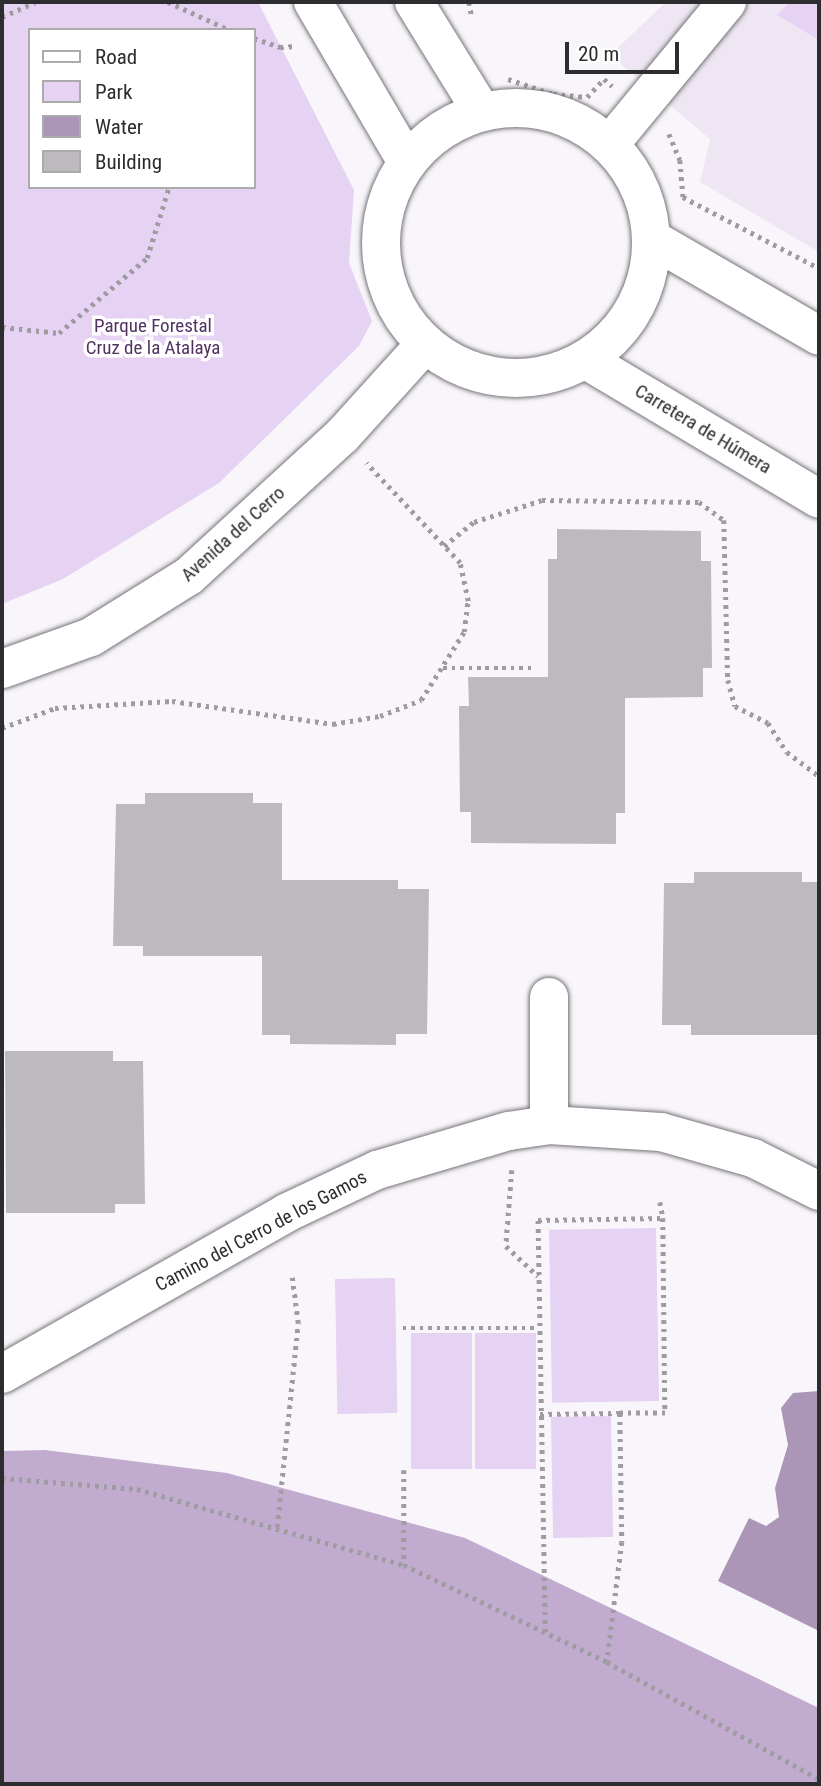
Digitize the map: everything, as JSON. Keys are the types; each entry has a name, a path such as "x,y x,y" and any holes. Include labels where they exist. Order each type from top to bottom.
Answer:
{"street":[{"path":"313,2 407,162"},
{"path":"414,2 482,112"},
{"path":"610,145 637,108 727,2"},
{"path":"516,107 550,112 582,124 610,145 641,188 652,239 645,287 622,328 586,360 532,378 475,372 425,344 400,313 384,277 380,237 388,198 407,162 440,131 482,112 516,107"},
{"path":"652,239 819,336"},
{"name":"Avenida del Cerro","path":"2,669 91,637 190,576 342,436 425,344"},
{"name":"Carretera de Húmera","path":"586,360 819,499"},
{"path":"549,998 549,1125"},
{"name":"Camino del Cerro de los Gamos","path":"2,1374 286,1213 365,1175 509,1131 549,1125 661,1132 753,1158 819,1191"}],"path":[{"path":"2,17 35,2"},
{"path":"168,2 226,28"},
{"path":"470,2 476,25"},
{"path":"256,39 280,47 301,44"},
{"path":"503,69 510,80 553,94 587,97 604,79 670,134 680,160 683,197 819,268"},
{"path":"2,327 59,333 147,258 168,189"},
{"path":"2,728 55,708 172,701 333,724 380,716 421,700 464,632 468,601 460,563 342,436"},
{"path":"444,546 474,522 542,500 699,502 724,520 728,680 735,706 768,723 787,752 819,776"},
{"path":"442,668 531,668"},
{"path":"509,1131 513,1183 506,1246 539,1276"},
{"path":"540,1414 665,1413 663,1218 660,1202"},
{"path":"545,1632 538,1220 663,1218"},
{"path":"278,1527 298,1323 292,1277"},
{"path":"403,1328 539,1328"},
{"path":"607,1662 622,1542 620,1413"},
{"path":"404,1470 404,1565"},
{"path":"2,1478 137,1489 404,1565 607,1662 819,1779"}],"shaded area":[{"path":"666,2 819,2 819,252 700,182 710,139 610,55"},
{"path":"45,1450 227,1473 465,1538 819,1708 819,1784 2,1784 2,1451"}],"green space":[{"name":"Parque Forestal Cruz de la Atalaya","path":"2,2 258,2 354,190 349,263 372,321 359,346 219,483 63,579 2,604"},
{"path":"790,2 819,2 819,40 777,15"},
{"path":"656,1228 659,1401 552,1403 549,1230"},
{"path":"395,1278 397,1413 337,1414 335,1279"},
{"path":"411,1333 472,1333 472,1469 411,1469"},
{"path":"475,1333 536,1333 536,1469 475,1469"},
{"path":"611,1416 613,1537 553,1538 551,1417"}],"water":[{"path":"819,1391 819,1631 718,1581 749,1518 766,1526 779,1517 775,1488 788,1445 781,1408 793,1393"}],"building":[{"path":"557,529 701,531 701,561 711,561 712,668 703,668 703,697 625,698 625,813 616,813 616,844 471,843 471,812 460,812 459,706 469,706 468,677 548,677 548,559 557,559"},
{"path":"145,793 253,793 253,803 282,803 282,880 398,880 398,889 429,889 427,1034 396,1034 396,1045 290,1044 290,1035 262,1035 262,956 143,956 143,946 113,946 116,804 145,804"},
{"path":"694,872 802,872 802,882 819,882 819,1035 691,1035 691,1025 662,1025 664,883 694,883"},
{"path":"5,1051 113,1051 113,1061 143,1061 145,1204 115,1204 115,1213 6,1213"}]}
